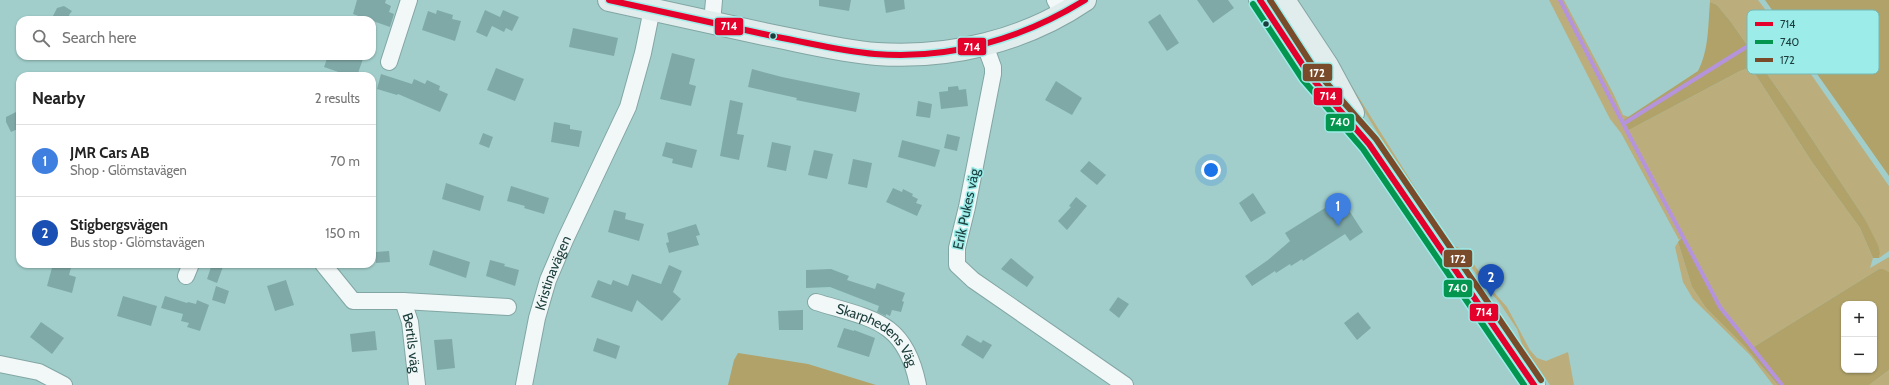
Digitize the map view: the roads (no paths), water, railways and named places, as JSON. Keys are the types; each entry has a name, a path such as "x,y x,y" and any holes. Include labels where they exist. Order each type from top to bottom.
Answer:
{"main road":[{"path":"609,0 828,47 876,54 924,54 985,45 1025,32 1059,7 1085,0"},
{"path":"1260,0 1310,76 1369,144 1533,385"},
{"path":"1284,0 1328,65 1369,144"}],"street":[{"path":"389,62 409,0"},
{"path":"712,23 714,0"},
{"name":"Kristinavägen","path":"524,385 537,318 548,280 565,240 628,107 638,74 652,9"},
{"name":"Erik Pukes väg","path":"985,45 993,74 967,207 957,248 957,265 973,280 1125,385"},
{"path":"326,268 353,301 403,301 508,307"},
{"name":"Bertils väg","path":"403,301 410,322 417,385"},
{"name":"Skarphedens Väg","path":"816,302 850,312 887,327 901,341 908,351 914,365 918,385"},
{"path":"0,364 39,372 64,385"}],"waterway":[{"path":"1560,0 1720,307 1782,385"},
{"path":"1623,124 1747,47"}],"place":[{"name":"JMR Cars AB","path":"1338,226"},
{"name":"Stigbergsvägen","path":"1491,297"}]}
